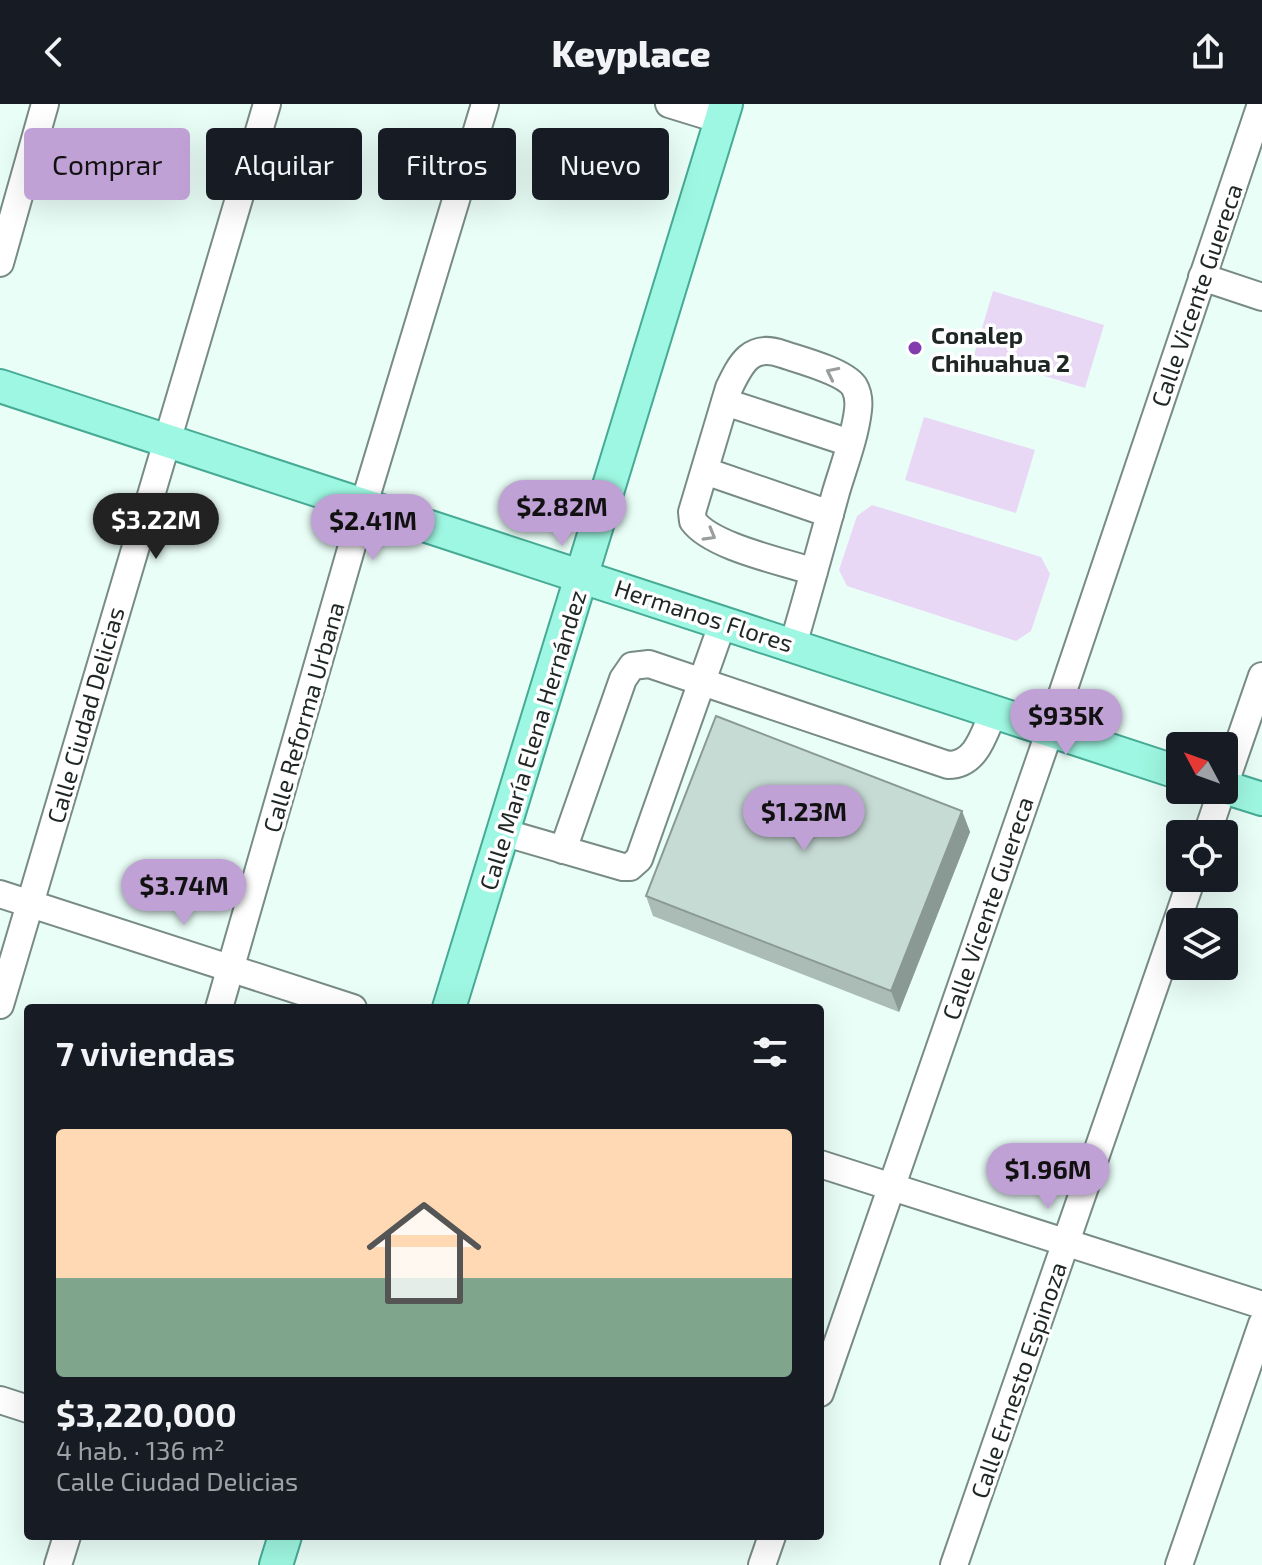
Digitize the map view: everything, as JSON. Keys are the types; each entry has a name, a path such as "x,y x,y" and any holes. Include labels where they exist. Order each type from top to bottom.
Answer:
{"main road":[{"name":"Calle María Elena Hernández","path":"450,1004 724,112"},
{"name":"Hermanos Flores","path":"0,386 1166,768"},
{"path":"1238,792 1262,799"},
{"path":"276,1565 284,1540"}],"street":[{"path":"0,263 45,104"},
{"name":"Calle Ciudad Delicias","path":"0,1005 267,104"},
{"name":"Calle Reforma Urbana","path":"220,1004 364,504 485,104"},
{"path":"669,104 724,112"},
{"name":"Calle Vicente Guereca","path":"824,1381 1050,730 1261,104"},
{"path":"1202,277 1262,297"},
{"path":"793,645 814,572 850,443 858,408 856,389 850,382 823,369 771,350 753,353 738,368 725,402 692,512 693,521 698,529 723,543 814,572"},
{"path":"725,402 850,443"},
{"path":"705,471 830,514"},
{"path":"502,832 623,867 630,867 639,859 723,622"},
{"path":"563,850 628,670 639,664 649,664 948,765 959,765 970,758 994,711"},
{"path":"1238,745 1262,676"},
{"name":"Calle Ernesto Espinoza","path":"954,1565 1187,892"},
{"path":"0,894 341,1004"},
{"path":"824,1165 1262,1305"},
{"path":"1179,1565 1262,1324"},
{"path":"0,1400 24,1408"},
{"path":"58,1565 66,1540"},
{"path":"762,1565 771,1540"}],"shaded area":[{"path":"993,291 1104,325 1085,388 974,355"},
{"path":"924,417 1035,450 1016,513 905,480"},
{"path":"872,505 1041,557 1050,574 1031,631 1016,641 847,586 839,570 857,516"}],"building":[{"path":"716,716 962,811 891,991 646,896"}],"place":[{"name":"Conalep Chihuahua 2","path":"915,348"}]}
